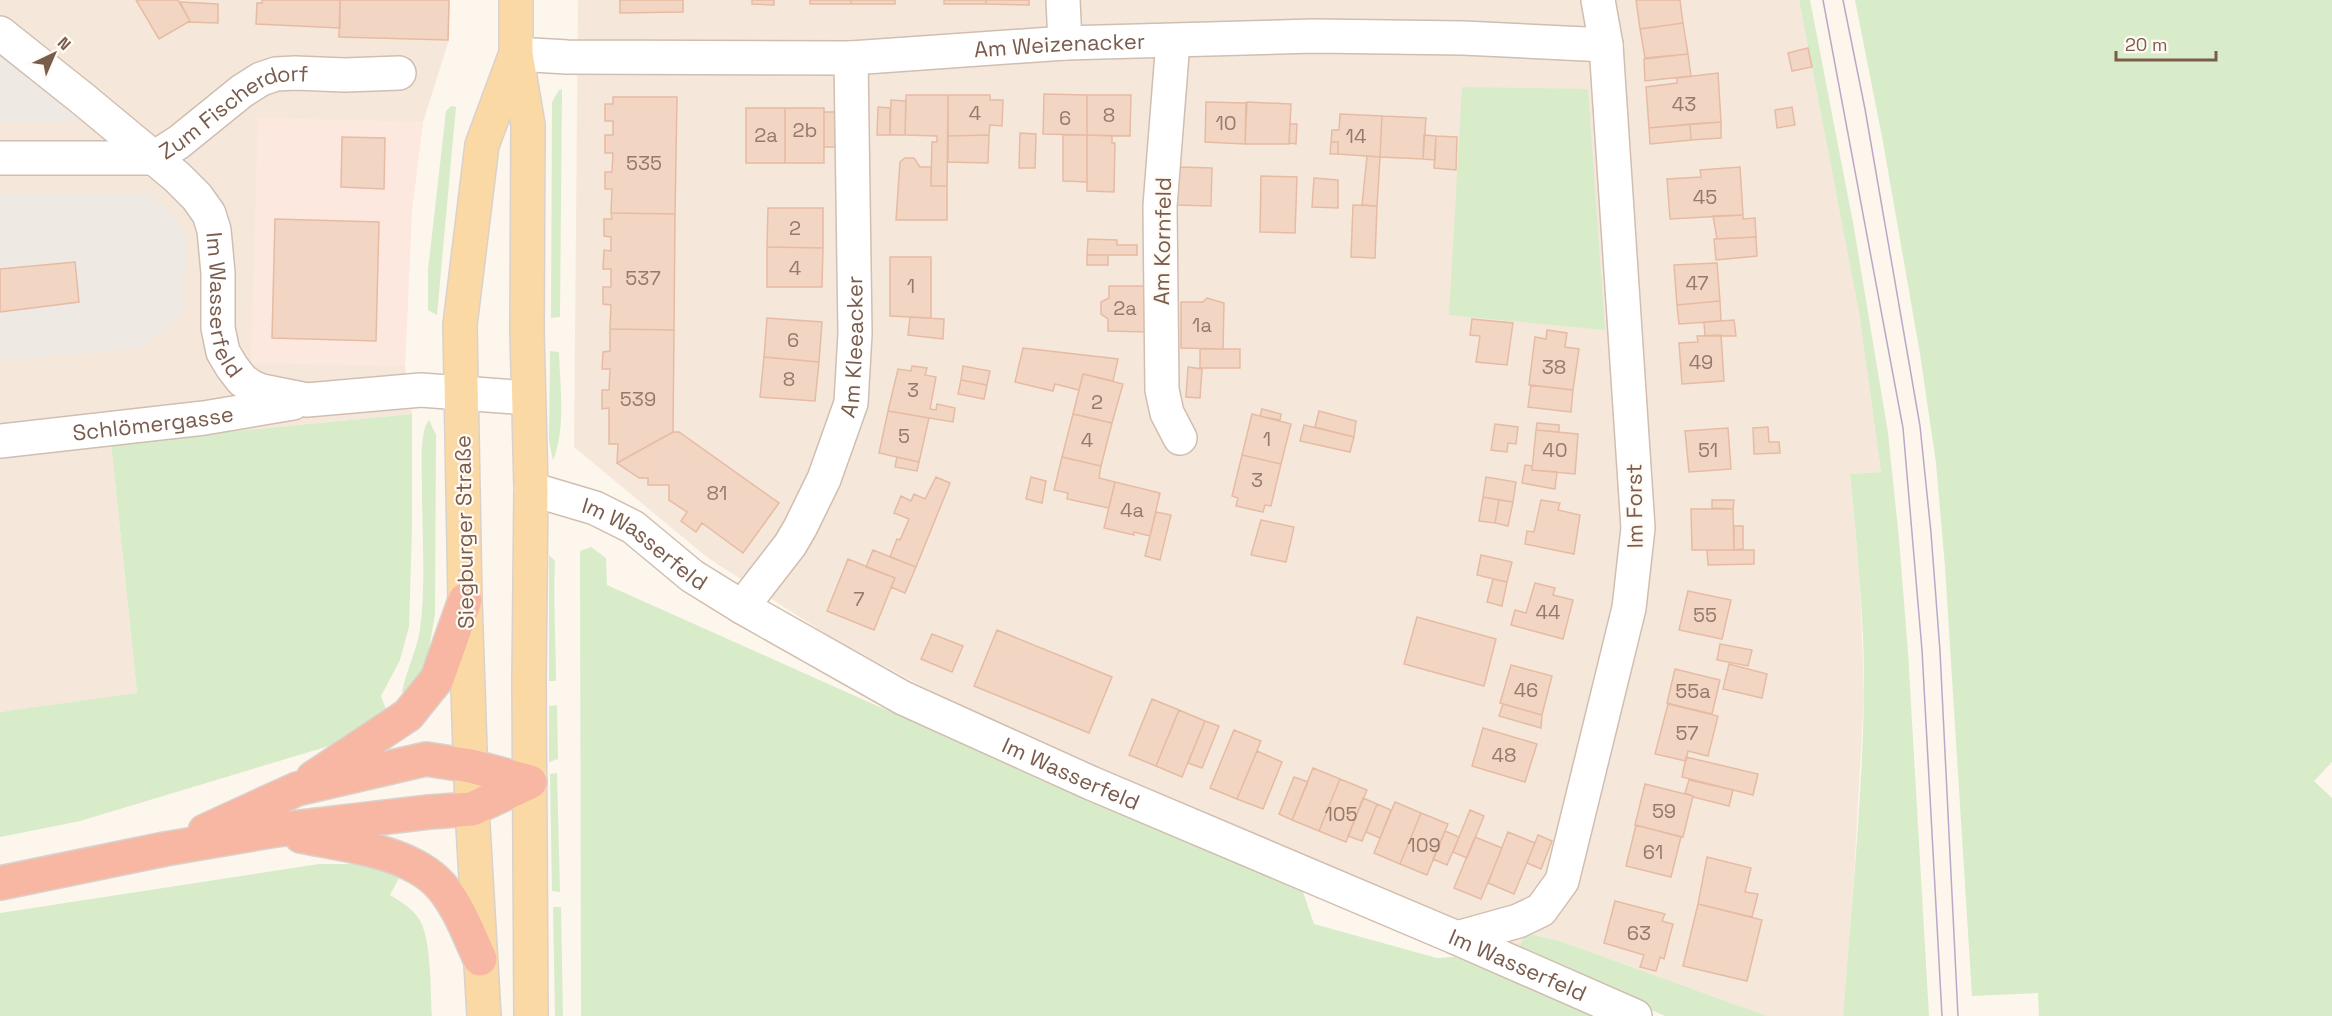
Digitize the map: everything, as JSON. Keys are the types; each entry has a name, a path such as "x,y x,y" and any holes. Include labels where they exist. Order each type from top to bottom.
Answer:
{"highway":[{"path":"165,849 297,789 408,715 437,679 465,600"},
{"path":"297,789 426,759 471,766 530,782"},
{"path":"0,883 165,849 276,830 472,809 530,782"},
{"path":"276,830 381,853 417,867 441,886 460,916 480,959"}],"main road":[{"name":"Siegburger Straße","path":"516,0 516,54 528,125 531,1016"},
{"name":"Siegburger Straße","path":"484,1016 472,809 465,600 460,325 482,145 516,54"}],"street":[{"path":"1063,0 1065,43"},
{"name":"Im Forst","path":"1457,938 1518,921 1541,910 1563,881 1629,608 1638,528 1606,45 1598,0"},
{"name":"Im Wasserfeld","path":"0,33 154,158 198,197 209,214 216,244 218,328 222,352 242,380 252,387 307,400 401,390 528,398"},
{"name":"Am Weizenacker","path":"516,54 567,57 852,58 1065,43 1314,36 1463,38 1606,45"},
{"name":"Am Kornfeld","path":"1173,41 1160,206 1162,390 1167,413 1180,438"},
{"name":"Am Kleeacker","path":"742,607 790,545 800,528 824,479 851,403 855,334 852,58"},
{"name":"Zum Fischerdorf","path":"0,158 154,158 179,142 242,91 261,79 276,74 295,73 345,75 399,73"},
{"name":"Schlömergasse","path":"0,441 204,418 307,400"},
{"name":"Im Wasserfeld","path":"531,489 595,508 633,527 692,576 742,607 903,698 1091,783 1635,1016"}],"shaded area":[{"path":"0,0 450,0 449,40 423,122 412,209 405,366 412,414 111,443 137,694 0,712"},
{"path":"578,0 1799,0 1859,313 1881,472 1850,474 1860,581 1864,696 1854,876 1843,1016 1767,1016 1560,941 1527,933 1517,951 986,721 829,636 708,558 574,447"},
{"path":"0,47 100,122 0,121"},
{"path":"258,118 423,122 412,209 405,366 251,363"},
{"path":"0,193 149,194 169,210 184,231 186,245 183,312 141,348 0,361"}],"green space":[{"path":"1799,0 1810,0 1854,228 1888,433 1908,652 1929,1016 1843,1016 1859,817 1864,697 1862,613 1850,474 1881,472 1859,313"},
{"path":"1855,0 2332,0 2332,762 2314,781 2332,798 2332,1016 2039,1016 2038,993 1972,996 1945,567 1936,463 1920,354 1883,142"},
{"path":"1462,87 1588,89 1605,330 1449,315"},
{"path":"562,89 560,317 551,318 552,102"},
{"path":"451,106 456,107 437,315 428,310 428,270 446,111"},
{"path":"550,351 559,352 561,393 560,435 553,461 549,440"},
{"path":"412,414 409,627 400,660 381,696 387,712 374,722 329,746 80,821 0,837 0,712 137,693 111,443"},
{"path":"429,420 436,435 435,614 428,655 420,675 407,696 402,692 418,638 422,613 422,452 424,433"},
{"path":"591,547 606,558 607,585 882,708 1301,886 1314,924 1437,958 1466,956 1598,1016 581,1016 580,551"},
{"path":"549,555 555,561 556,681 549,681"},
{"path":"557,705 558,759 549,762 549,706"},
{"path":"557,773 560,892 552,891 550,774"},
{"path":"319,864 363,864 400,876 390,895 413,912 423,928 428,952 432,1016 0,1016 0,913"},
{"path":"553,907 561,907 563,1016 555,1016"},
{"path":"1526,933 1560,941 1767,1016 1665,1016 1517,951"}],"building":[{"path":"136,0 178,0 190,21 159,39"},
{"path":"262,0 340,0 340,28 256,24 257,3 262,3"},
{"path":"340,0 449,0 448,40 339,37"},
{"path":"620,0 683,0 683,12 620,13"},
{"path":"752,0 774,0 774,5 752,4"},
{"path":"810,0 851,0 851,4 810,4"},
{"path":"851,0 895,0 895,4 851,4"},
{"path":"944,0 986,0 986,4 944,4"},
{"path":"986,0 1029,0 1029,5 986,4"},
{"path":"1636,0 1680,0 1683,23 1640,29"},
{"path":"180,2 218,4 218,23 187,22 190,21"},
{"path":"1683,23 1688,54 1645,58 1640,29"},
{"path":"1808,48 1812,67 1792,71 1788,53"},
{"path":"1688,54 1691,76 1645,81 1644,59"},
{"path":"1718,73 1721,122 1649,128 1646,87 1677,83 1677,78"},
{"path":"1044,94 1087,95 1087,135 1043,134"},
{"path":"906,95 948,95 947,186 931,186 932,142 937,142 937,136 905,135"},
{"path":"948,95 990,95 990,100 1003,100 1002,126 990,125 989,135 948,136"},
{"path":"1087,95 1131,95 1130,136 1087,135"},
{"path":"613,97 677,97 675,214 611,213 612,189 605,189 605,172 612,172 613,153 605,153 605,135 613,135 613,121 605,121 605,104 613,104"},
{"path":"891,100 906,101 905,135 890,135"},
{"path":"1206,102 1246,103 1245,144 1205,142"},
{"path":"1247,102 1291,104 1289,144 1245,144"},
{"path":"878,107 890,108 890,135 877,135"},
{"path":"1792,107 1795,125 1777,128 1775,110"},
{"path":"746,108 785,108 785,163 746,163"},
{"path":"785,108 824,108 824,163 785,163"},
{"path":"824,112 839,112 839,147 824,147"},
{"path":"1340,114 1382,116 1380,157 1338,154 1338,142 1331,142 1332,130 1339,130"},
{"path":"1382,116 1426,118 1423,159 1380,157"},
{"path":"1721,122 1721,138 1691,140 1690,124"},
{"path":"1290,124 1297,124 1296,144 1289,143"},
{"path":"1690,124 1691,140 1650,144 1649,128"},
{"path":"1020,133 1036,134 1035,168 1019,168"},
{"path":"989,135 988,163 948,162 948,136"},
{"path":"1063,135 1087,135 1087,182 1063,181"},
{"path":"1087,135 1112,136 1112,143 1115,143 1114,192 1087,191"},
{"path":"1424,135 1436,136 1435,160 1423,159"},
{"path":"1436,136 1457,137 1456,170 1434,168"},
{"path":"342,137 385,138 384,189 341,187"},
{"path":"1331,142 1338,142 1338,154 1330,154"},
{"path":"1367,156 1380,157 1377,206 1362,205"},
{"path":"905,158 914,158 920,167 931,167 931,186 947,186 947,220 896,220 900,162"},
{"path":"1178,167 1212,168 1211,206 1177,205"},
{"path":"1740,167 1743,215 1670,219 1667,179 1701,177 1700,170"},
{"path":"1261,176 1297,177 1295,233 1260,232"},
{"path":"1314,178 1338,180 1338,208 1312,207"},
{"path":"1353,205 1377,206 1375,258 1351,257"},
{"path":"768,208 823,208 823,248 767,247"},
{"path":"611,213 675,214 674,330 610,329 611,305 603,304 603,287 611,287 611,269 603,269 604,250 611,251 611,237 604,236 604,219 612,219"},
{"path":"1743,215 1743,219 1755,218 1756,237 1717,239 1713,216"},
{"path":"275,219 379,222 376,341 272,338"},
{"path":"1756,237 1757,256 1716,260 1714,239"},
{"path":"1088,239 1117,240 1117,245 1137,245 1137,255 1087,255"},
{"path":"767,247 823,248 822,287 767,287"},
{"path":"1087,255 1108,255 1108,265 1087,265"},
{"path":"890,257 931,257 931,318 890,316"},
{"path":"75,262 79,302 0,312 0,269"},
{"path":"1717,263 1720,301 1677,305 1674,265"},
{"path":"1109,286 1149,286 1148,332 1108,331 1108,319 1101,314 1101,302 1109,298"},
{"path":"1207,298 1224,303 1223,349 1181,348 1181,302 1203,302"},
{"path":"1720,301 1721,321 1679,324 1677,305"},
{"path":"910,317 944,319 943,339 908,335"},
{"path":"767,318 822,322 819,362 764,357"},
{"path":"1472,319 1513,323 1507,365 1476,362 1480,336 1470,335"},
{"path":"1734,320 1736,336 1705,336 1704,322"},
{"path":"610,329 674,330 673,432 617,463 618,444 609,444 609,408 602,409 602,390 609,390 610,369 602,369 603,352 610,351"},
{"path":"1547,330 1567,333 1565,347 1579,349 1573,390 1529,385 1535,337 1546,339"},
{"path":"1721,335 1724,381 1682,384 1679,343 1698,342 1697,336"},
{"path":"1023,348 1118,359 1113,381 1083,374 1079,390 1055,384 1053,391 1015,382"},
{"path":"1200,349 1240,349 1240,368 1200,368"},
{"path":"764,357 819,362 815,401 760,397"},
{"path":"912,366 927,368 925,375 936,377 930,409 936,410 937,404 955,408 953,422 888,411 898,369 911,371"},
{"path":"963,366 990,371 987,385 961,380"},
{"path":"1188,367 1202,369 1200,398 1186,397"},
{"path":"1083,374 1123,384 1112,423 1073,414"},
{"path":"961,380 987,385 984,399 958,394"},
{"path":"1531,385 1573,390 1571,412 1528,407"},
{"path":"1262,409 1281,414 1280,420 1260,416"},
{"path":"888,411 929,418 919,462 879,453"},
{"path":"1319,411 1356,421 1354,437 1315,427"},
{"path":"1073,414 1112,423 1101,466 1062,457"},
{"path":"1252,414 1291,424 1281,464 1242,455"},
{"path":"1537,423 1559,425 1559,432 1536,430"},
{"path":"1495,424 1518,427 1516,444 1508,443 1507,452 1491,450"},
{"path":"1304,425 1354,437 1350,452 1300,441"},
{"path":"1768,427 1769,442 1779,442 1780,453 1754,454 1753,428"},
{"path":"1728,428 1731,469 1689,472 1685,431"},
{"path":"1536,430 1578,434 1575,474 1532,470"},
{"path":"673,432 679,432 779,503 743,553 702,523 696,532 681,521 687,512 669,500 669,485 648,485 648,478 639,478 617,463"},
{"path":"1242,455 1281,464 1271,506 1265,505 1263,512 1236,506 1238,498 1232,496"},
{"path":"897,457 919,462 917,471 895,467"},
{"path":"1062,457 1101,466 1099,478 1115,482 1109,508 1067,499 1068,493 1054,490"},
{"path":"1525,465 1532,466 1532,470 1557,472 1555,489 1522,483"},
{"path":"936,477 950,483 916,567 890,557 909,519 894,513 901,496 911,501 914,494 925,499"},
{"path":"1031,477 1046,481 1042,503 1026,499"},
{"path":"1486,477 1516,482 1513,502 1483,497"},
{"path":"1115,482 1160,493 1150,536 1104,528"},
{"path":"1483,497 1499,500 1495,523 1479,521"},
{"path":"1499,500 1513,502 1508,526 1495,523"},
{"path":"1541,500 1560,503 1558,510 1580,515 1574,554 1525,544 1527,531 1534,532"},
{"path":"1712,500 1734,500 1733,509 1712,508"},
{"path":"1691,509 1733,509 1734,550 1692,550"},
{"path":"1156,512 1171,515 1160,560 1145,556"},
{"path":"1261,520 1294,527 1286,562 1251,555"},
{"path":"1734,526 1743,526 1743,549 1734,550"},
{"path":"873,550 916,567 905,593 891,587 895,578 866,567"},
{"path":"1707,550 1754,550 1754,564 1708,565"},
{"path":"1481,555 1512,562 1507,582 1477,575"},
{"path":"848,559 895,578 874,630 827,611"},
{"path":"1493,579 1507,582 1502,606 1487,602"},
{"path":"1535,583 1555,588 1553,595 1573,600 1563,639 1511,625 1515,610 1526,613"},
{"path":"1688,591 1731,600 1722,639 1679,630"},
{"path":"1417,617 1496,639 1484,686 1404,664"},
{"path":"997,630 1112,677 1089,733 974,686"},
{"path":"932,634 963,646 952,672 921,659"},
{"path":"1720,644 1752,650 1748,666 1717,660"},
{"path":"1729,664 1767,674 1762,698 1723,689"},
{"path":"1511,665 1552,676 1542,715 1500,703"},
{"path":"1675,669 1720,680 1712,714 1667,703"},
{"path":"1152,699 1179,710 1156,766 1129,755"},
{"path":"1503,704 1542,715 1541,728 1499,716"},
{"path":"1668,704 1718,716 1708,756 1688,751 1686,761 1655,754"},
{"path":"1179,710 1205,721 1182,777 1156,766"},
{"path":"1205,721 1219,726 1202,768 1188,763"},
{"path":"1483,728 1537,744 1525,782 1472,766"},
{"path":"1234,730 1261,741 1237,799 1210,788"},
{"path":"1257,751 1282,762 1263,809 1237,799"},
{"path":"1686,757 1758,774 1753,795 1682,777"},
{"path":"1313,768 1340,779 1319,831 1292,820"},
{"path":"1294,777 1308,782 1292,820 1279,814"},
{"path":"1340,779 1367,790 1346,842 1319,831"},
{"path":"1689,780 1733,790 1729,806 1685,793"},
{"path":"1645,784 1693,796 1683,837 1635,825"},
{"path":"1363,798 1377,804 1362,841 1348,836"},
{"path":"1395,802 1421,813 1400,864 1374,853"},
{"path":"1377,804 1391,810 1380,838 1366,832"},
{"path":"1470,810 1484,816 1467,858 1453,852"},
{"path":"1421,813 1448,824 1427,875 1400,864"},
{"path":"1636,825 1681,837 1671,877 1626,866"},
{"path":"1445,831 1459,837 1447,865 1433,859"},
{"path":"1508,832 1535,843 1514,894 1488,883"},
{"path":"1538,835 1552,841 1541,869 1527,863"},
{"path":"1475,837 1502,848 1481,899 1454,888"},
{"path":"1707,857 1751,868 1745,892 1758,894 1752,917 1698,904"},
{"path":"1615,901 1665,914 1662,921 1673,924 1664,959 1660,957 1656,971 1640,967 1644,955 1604,943"},
{"path":"1698,904 1762,920 1747,981 1683,966"}],"tram line":[{"path":"1823,0 1903,428 1922,650 1942,1016"},
{"path":"1843,0 1865,109 1920,426 1940,651 1958,1016"}]}
